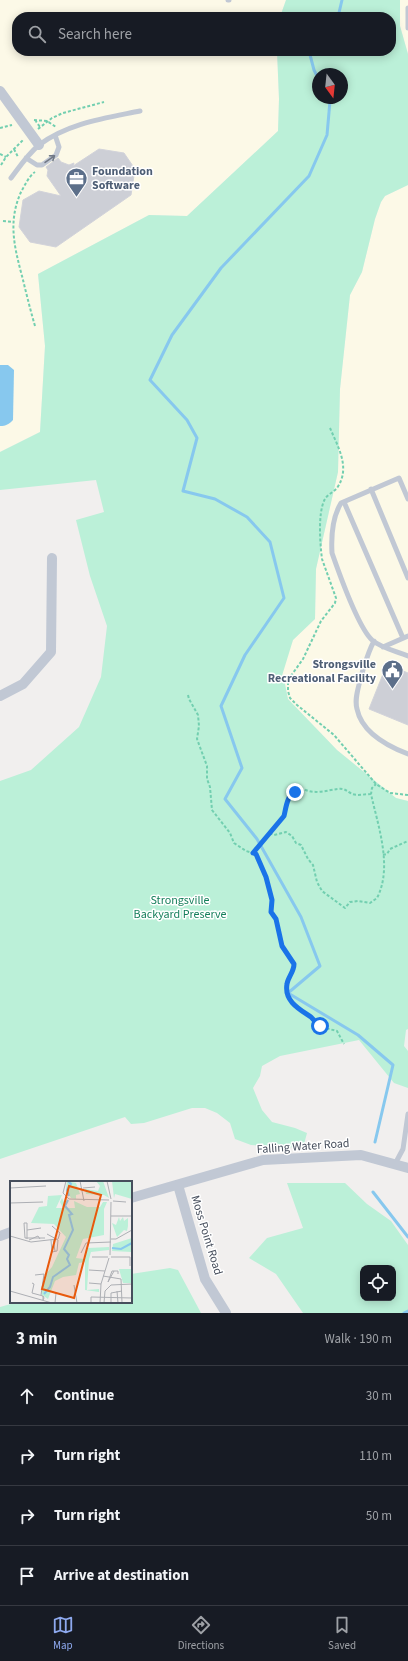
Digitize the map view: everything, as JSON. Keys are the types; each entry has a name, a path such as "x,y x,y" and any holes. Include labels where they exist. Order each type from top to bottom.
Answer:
{"street":[{"path":"0,91 39,145"},
{"path":"0,696 23,684 51,652 52,558"},
{"name":"Falling Water Road","path":"132,1198 263,1160 361,1155 408,1168"},
{"name":"Moss Point Road","path":"178,1185 205,1279 226,1313"},
{"path":"0,1236 10,1232"}],"lane":[{"path":"408,8 408,28"},
{"path":"11,178 26,158 39,145 55,135 80,125 140,111"},
{"path":"26,158 37,165 42,165 56,155 59,147 55,135"},
{"path":"408,499 399,478 341,503 335,512 332,553 363,628 374,642 408,656"},
{"path":"371,490 408,578"},
{"path":"344,502 406,637 383,647"},
{"path":"374,642 370,649 358,689 356,699 357,710 367,729 378,739 408,754"},
{"path":"395,1164 406,1148 408,1114"}],"path":[{"path":"37,129 47,121 62,113 104,102"},
{"path":"32,116 40,127"},
{"path":"34,120 47,121 56,127"},
{"path":"0,128 12,125"},
{"path":"1,165 6,157 26,138"},
{"path":"14,149 18,158"},
{"path":"0,154 6,157"},
{"path":"35,326 14,246 13,222 18,199 22,190 34,173 38,172"},
{"path":"3,221 13,222"},
{"path":"330,428 342,456 344,470 336,490 324,500 321,520 321,552 322,559 336,598 335,603 321,621 303,659 288,680 288,691 290,698 334,735 376,784 390,793 408,795"},
{"path":"188,695 199,717 197,739 206,764 212,810 230,833 234,843 246,851 256,854 266,877 272,900 271,912 276,919 282,946 294,964 286,988 290,1002 324,1029 336,1030 344,1044"},
{"path":"268,834 272,835 286,832 292,836 296,843 301,845 308,859 313,865 317,882 322,891 345,908 350,902 358,901 370,903 378,897 385,874 383,855 371,794 372,788 376,784"},
{"path":"253,852 284,816 285,808 292,792 302,789 311,791 330,791 342,789 348,790 353,794 371,794"},
{"path":"383,855 387,854 390,849 408,841"}],"shaded area":[{"path":"0,0 286,0 282,12 12,12 12,56 277,56 279,99 278,131 187,216 149,215 38,274 45,346 40,432 0,452"},
{"path":"400,0 408,0 408,54 400,26"},
{"path":"408,185 408,801 396,798 337,750 288,699 284,679 277,681 293,640 315,619 316,569 338,472 340,389 350,295 362,272 375,219 381,202 385,196"}],"green space":[{"name":"Strongsville Backyard Preserve","path":"286,0 400,0 400,26 408,54 408,185 385,196 381,202 375,219 362,272 350,295 340,389 338,472 316,569 315,619 293,640 281,679 284,679 288,699 337,750 396,798 408,801 408,1029 406,1030 404,1046 408,1051 408,1088 394,1083 359,1040 280,1056 262,1066 260,1076 253,1088 262,1110 272,1122 307,1133 303,1148 251,1145 235,1139 230,1123 217,1113 205,1108 192,1108 144,1123 131,1124 125,1117 0,1159 0,781 31,770 79,727 101,677 107,626 90,576 76,520 104,512 96,480 0,490 0,452 40,432 45,346 38,274 149,215 187,216 278,131 279,99 277,56 396,56 396,12 282,12"},
{"path":"287,1183 345,1183 367,1204 391,1221 408,1245 408,1313 303,1313 276,1274 249,1258 267,1238 303,1228"},
{"path":"170,1268 178,1270 201,1313 0,1313 0,1307 14,1303 132,1303 132,1274"}],"water":[{"path":"0,365 8,365 14,370 13,420 4,426 0,426"}],"building":[{"name":"Foundation Software","path":"99,149 124,153 135,169 131,195 56,247 30,242 19,227 23,200 39,191 61,196 47,176 48,170 46,167 58,158 61,162 69,165 74,163 73,166"},
{"name":"Strongsville Recreational Facility","path":"387,664 408,673 408,725 369,709"}],"waterway":[{"path":"339,12 342,0"},
{"path":"310,56 313,68"},
{"path":"330,104 327,135 309,176 221,268 172,335 150,380 187,420 197,438 183,491 215,499 247,517 270,542 284,598 245,655 221,706 242,768 225,799 257,839 301,917 320,966 288,993 358,1035 393,1065 375,1142"},
{"path":"373,1192 408,1237"},
{"path":"404,1313 408,1311"}],"place":[{"name":"Foundation Software","path":"77,198"},
{"name":"Strongsville Recreational Facility","path":"392,690"}],"route":[{"path":"295,792 292,792 292,795 288,799 288,805 285,808 284,816 253,853 256,854 268,883 272,900 271,912 276,919 282,946 294,962 292,973 288,979 286,988 289,999 292,1004 320,1026"}]}
